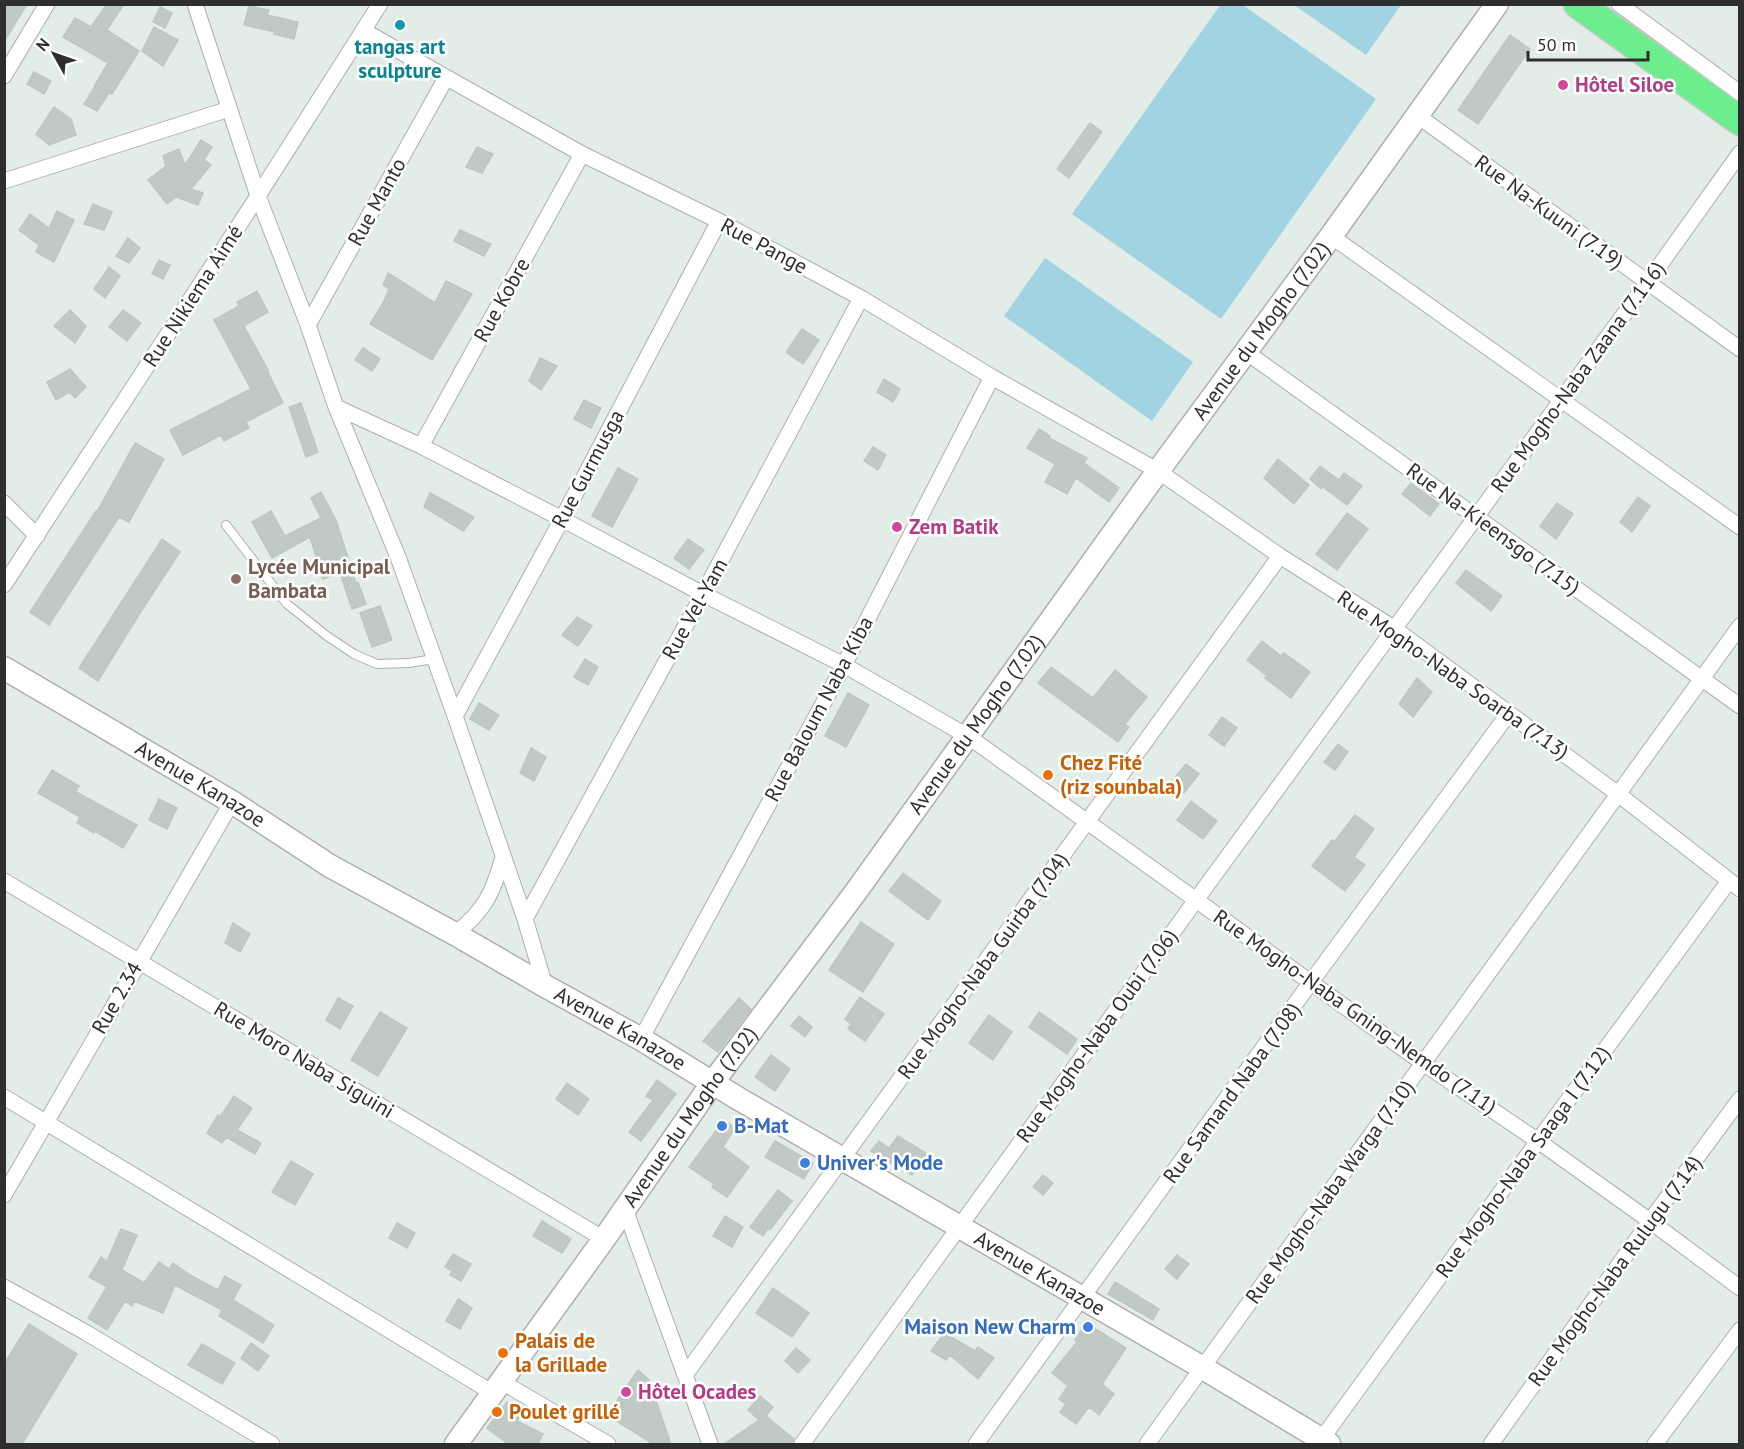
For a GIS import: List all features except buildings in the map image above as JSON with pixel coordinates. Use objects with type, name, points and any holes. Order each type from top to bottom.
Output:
[{"type":"highway","points":[[1578,4],[1740,121]]},
{"type":"main road","name":"Avenue du Mogho (7.02)","points":[[456,1444],[604,1239],[713,1082],[969,737],[1158,471],[1331,236],[1497,4]]},
{"type":"main road","name":"Avenue Kanazoe","points":[[4,668],[232,802],[330,866],[641,1039],[739,1099],[1203,1368],[1323,1443]]},
{"type":"street","points":[[4,76],[47,4]]},
{"type":"street","points":[[195,4],[258,196],[308,325],[336,407],[398,557],[455,716],[525,919],[545,986]]},
{"type":"street","name":"Rue Nikiema Aimé","points":[[4,585],[258,196],[380,4]]},
{"type":"street","points":[[1619,4],[1740,93]]},
{"type":"street","name":"Rue Pange","points":[[364,31],[582,154],[719,221],[861,298],[992,377],[1158,471]]},
{"type":"street","name":"Rue Manto","points":[[308,325],[446,78]]},
{"type":"street","points":[[4,181],[229,109]]},
{"type":"street","name":"Rue Na-Kuuni (7.19)","points":[[1418,116],[1740,350]]},
{"type":"street","name":"Rue Mogho-Naba Zaana (7.116)","points":[[1395,629],[1740,153]]},
{"type":"street","name":"Rue Kobre","points":[[421,446],[582,154]]},
{"type":"street","name":"Rue Gurmusga","points":[[455,716],[719,221]]},
{"type":"street","points":[[1331,236],[1740,527]]},
{"type":"street","name":"Rue Vel-Yam","points":[[525,919],[703,594],[861,298]]},
{"type":"street","name":"Rue Na-Kieensgo (7.15)","points":[[1246,352],[1740,706]]},
{"type":"street","name":"Rue Baloum Naba Kiba","points":[[641,1039],[844,665],[992,377]]},
{"type":"street","name":"Rue Mogho-Naba Gning-Nemdo (7.11)","points":[[336,407],[421,446],[844,665],[969,737],[1424,1063],[1650,1221],[1740,1288]]},
{"type":"street","name":"Rue Mogho-Naba Soarba (7.13)","points":[[1158,471],[1280,556],[1395,629],[1618,794],[1734,885]]},
{"type":"street","points":[[4,503],[37,536]]},
{"type":"street","name":"Rue Mogho-Naba Guirba (7.04)","points":[[685,1375],[1280,556]]},
{"type":"street","name":"Rue Mogho-Naba Warga (7.10)","points":[[1147,1444],[1740,626]]},
{"type":"street","name":"Rue Mogho-Naba Oubi (7.06)","points":[[802,1444],[1395,629]]},
{"type":"street","name":"Rue Samand Naba (7.08)","points":[[976,1444],[1509,713]]},
{"type":"street","name":"Rue 2.34","points":[[4,1195],[232,802]]},
{"type":"street","points":[[455,934],[473,920],[482,907],[496,884],[503,856]]},
{"type":"street","name":"Rue Moro Naba Siguini","points":[[4,881],[604,1239]]},
{"type":"street","name":"Rue Mogho-Naba Saaga I (7.12)","points":[[1323,1443],[1538,1141],[1734,885]]},
{"type":"street","points":[[4,1097],[497,1387],[609,1444]]},
{"type":"street","name":"Rue Mogho-Naba Rulugu (7.14)","points":[[1491,1444],[1740,1099]]},
{"type":"street","points":[[625,1209],[710,1444]]},
{"type":"street","points":[[4,1287],[85,1332],[272,1444]]},
{"type":"street","points":[[1655,1444],[1740,1330]]},
{"type":"lane","points":[[226,525],[287,604],[354,654],[377,664],[410,663],[434,659]]},
{"type":"shaded area","points":[[1221,4],[1243,5],[1376,99],[1221,319],[1072,214]]},
{"type":"shaded area","points":[[1294,5],[1401,5],[1366,55]]},
{"type":"shaded area","points":[[1045,258],[1193,362],[1152,421],[1004,316]]},
{"type":"place","name":"tangas art sculpture","points":[[400,25]]},
{"type":"place","name":"Hôtel Siloe","points":[[1563,85]]},
{"type":"place","name":"Zem Batik","points":[[897,527]]},
{"type":"place","name":"Lycée Municipal Bambata","points":[[236,579]]},
{"type":"place","name":"Chez Fité (riz sounbala)","points":[[1048,775]]},
{"type":"place","name":"B-Mat","points":[[722,1126]]},
{"type":"place","name":"Univer's Mode","points":[[805,1163]]},
{"type":"place","name":"Maison New Charm","points":[[1088,1327]]},
{"type":"place","name":"Palais de la Grillade","points":[[503,1353]]},
{"type":"place","name":"Hôtel Ocades","points":[[626,1392]]},
{"type":"place","name":"Poulet grillé","points":[[497,1412]]}]
